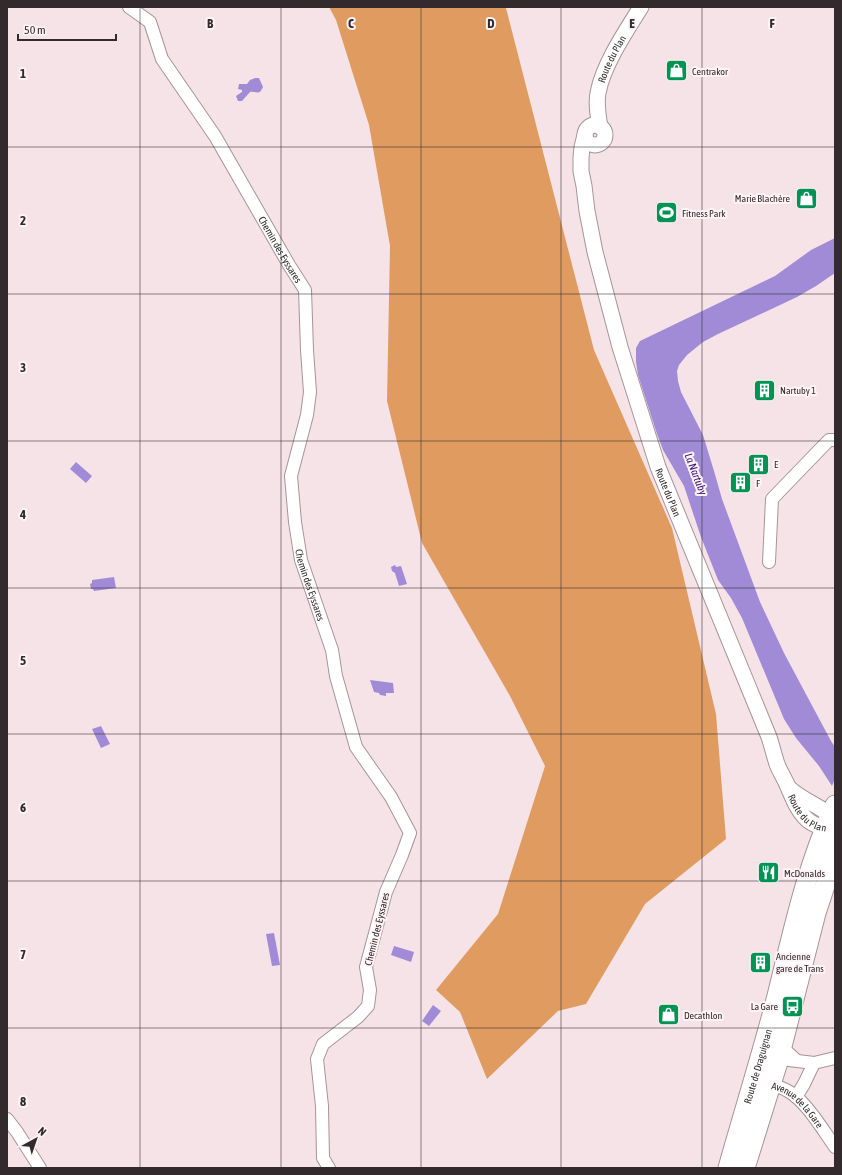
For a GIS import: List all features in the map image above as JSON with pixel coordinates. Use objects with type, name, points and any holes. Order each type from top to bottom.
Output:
[{"type":"main road","name":"Route de Draguignan","points":[[728,1168],[762,1051],[812,863],[833,820]]},
{"type":"main road","name":"Route de Draguignan","points":[[745,1168],[770,1085],[786,1057],[816,913],[835,855]]},
{"type":"street","name":"Chemin des Eyssares","points":[[129,7],[150,22],[162,59],[215,136],[305,290],[306,350],[310,392],[307,415],[291,476],[294,522],[301,560],[332,650],[336,676],[356,748],[391,797],[410,833],[386,892],[366,967],[370,990],[368,1006],[358,1017],[323,1044],[317,1059],[322,1106],[323,1158],[329,1168]]},
{"type":"street","name":"Route du Plan","points":[[600,127],[597,106],[598,93],[604,72],[641,7]]},
{"type":"street","name":"Route du Plan","points":[[598,93],[590,104],[586,115],[581,171],[595,252],[612,318],[658,467],[769,737],[788,787],[833,820],[832,842],[813,896],[816,913]]},
{"type":"street","points":[[596,125],[600,127],[604,130],[605,137],[602,142],[598,145],[588,143],[585,138],[585,134],[590,126],[596,125]]},
{"type":"street","name":"Route du Plan","points":[[584,186],[591,160],[598,145]]},
{"type":"street","points":[[769,562],[772,499],[829,440],[835,440]]},
{"type":"street","points":[[785,962],[784,999],[776,1041],[786,1057],[814,1063],[835,1058]]},
{"type":"street","points":[[796,1097],[814,1063]]},
{"type":"street","name":"Avenue de la Gare","points":[[750,1092],[763,1084],[786,1090],[796,1097],[808,1109],[835,1147]]},
{"type":"street","points":[[7,1119],[40,1168]]},
{"type":"shaded area","points":[[329,7],[506,7],[594,350],[672,528],[716,714],[726,839],[645,904],[586,1004],[558,1011],[487,1079],[460,1012],[436,990],[498,914],[545,766],[510,696],[422,543],[387,401],[390,246],[369,125],[336,20]]},
{"type":"water","points":[[259,78],[263,87],[262,90],[259,92],[250,92],[242,101],[238,101],[236,96],[242,92],[242,90],[238,89],[239,84],[247,84],[250,80]]},
{"type":"water","name":"La Nartuby","points":[[835,238],[835,273],[797,297],[703,342],[687,355],[679,365],[677,371],[681,392],[703,435],[722,499],[760,602],[784,653],[835,747],[835,779],[832,786],[819,766],[796,738],[784,719],[742,618],[731,598],[718,580],[701,537],[684,486],[663,450],[657,434],[638,375],[636,348],[640,341],[775,276],[811,250]]},
{"type":"water","points":[[76,462],[92,476],[86,483],[70,469]]},
{"type":"water","points":[[395,565],[396,567],[401,566],[407,584],[399,586],[395,573],[392,571],[391,567]]},
{"type":"water","points":[[114,577],[116,588],[94,591],[91,589],[90,584],[92,583],[92,580]]},
{"type":"water","points":[[370,680],[393,683],[394,693],[386,693],[386,696],[374,692]]},
{"type":"water","points":[[101,726],[110,744],[101,748],[92,729]]},
{"type":"water","points":[[274,933],[280,965],[272,966],[266,934]]},
{"type":"water","points":[[394,946],[414,952],[411,962],[391,955]]},
{"type":"water","points":[[433,1005],[441,1011],[429,1026],[422,1021]]},
{"type":"place","name":"Centrakor","points":[[677,71]]},
{"type":"place","name":"Marie Blachère","points":[[806,198]]},
{"type":"place","name":"Fitness Park","points":[[666,213]]},
{"type":"place","name":"Nartuby 1","points":[[765,390]]},
{"type":"place","name":"E","points":[[759,464]]},
{"type":"place","name":"F","points":[[741,483]]},
{"type":"place","name":"McDonalds","points":[[769,873]]},
{"type":"place","name":"Ancienne gare de Trans","points":[[761,962]]},
{"type":"place","name":"La Gare","points":[[793,1006]]},
{"type":"place","name":"Decathlon","points":[[668,1015]]}]
